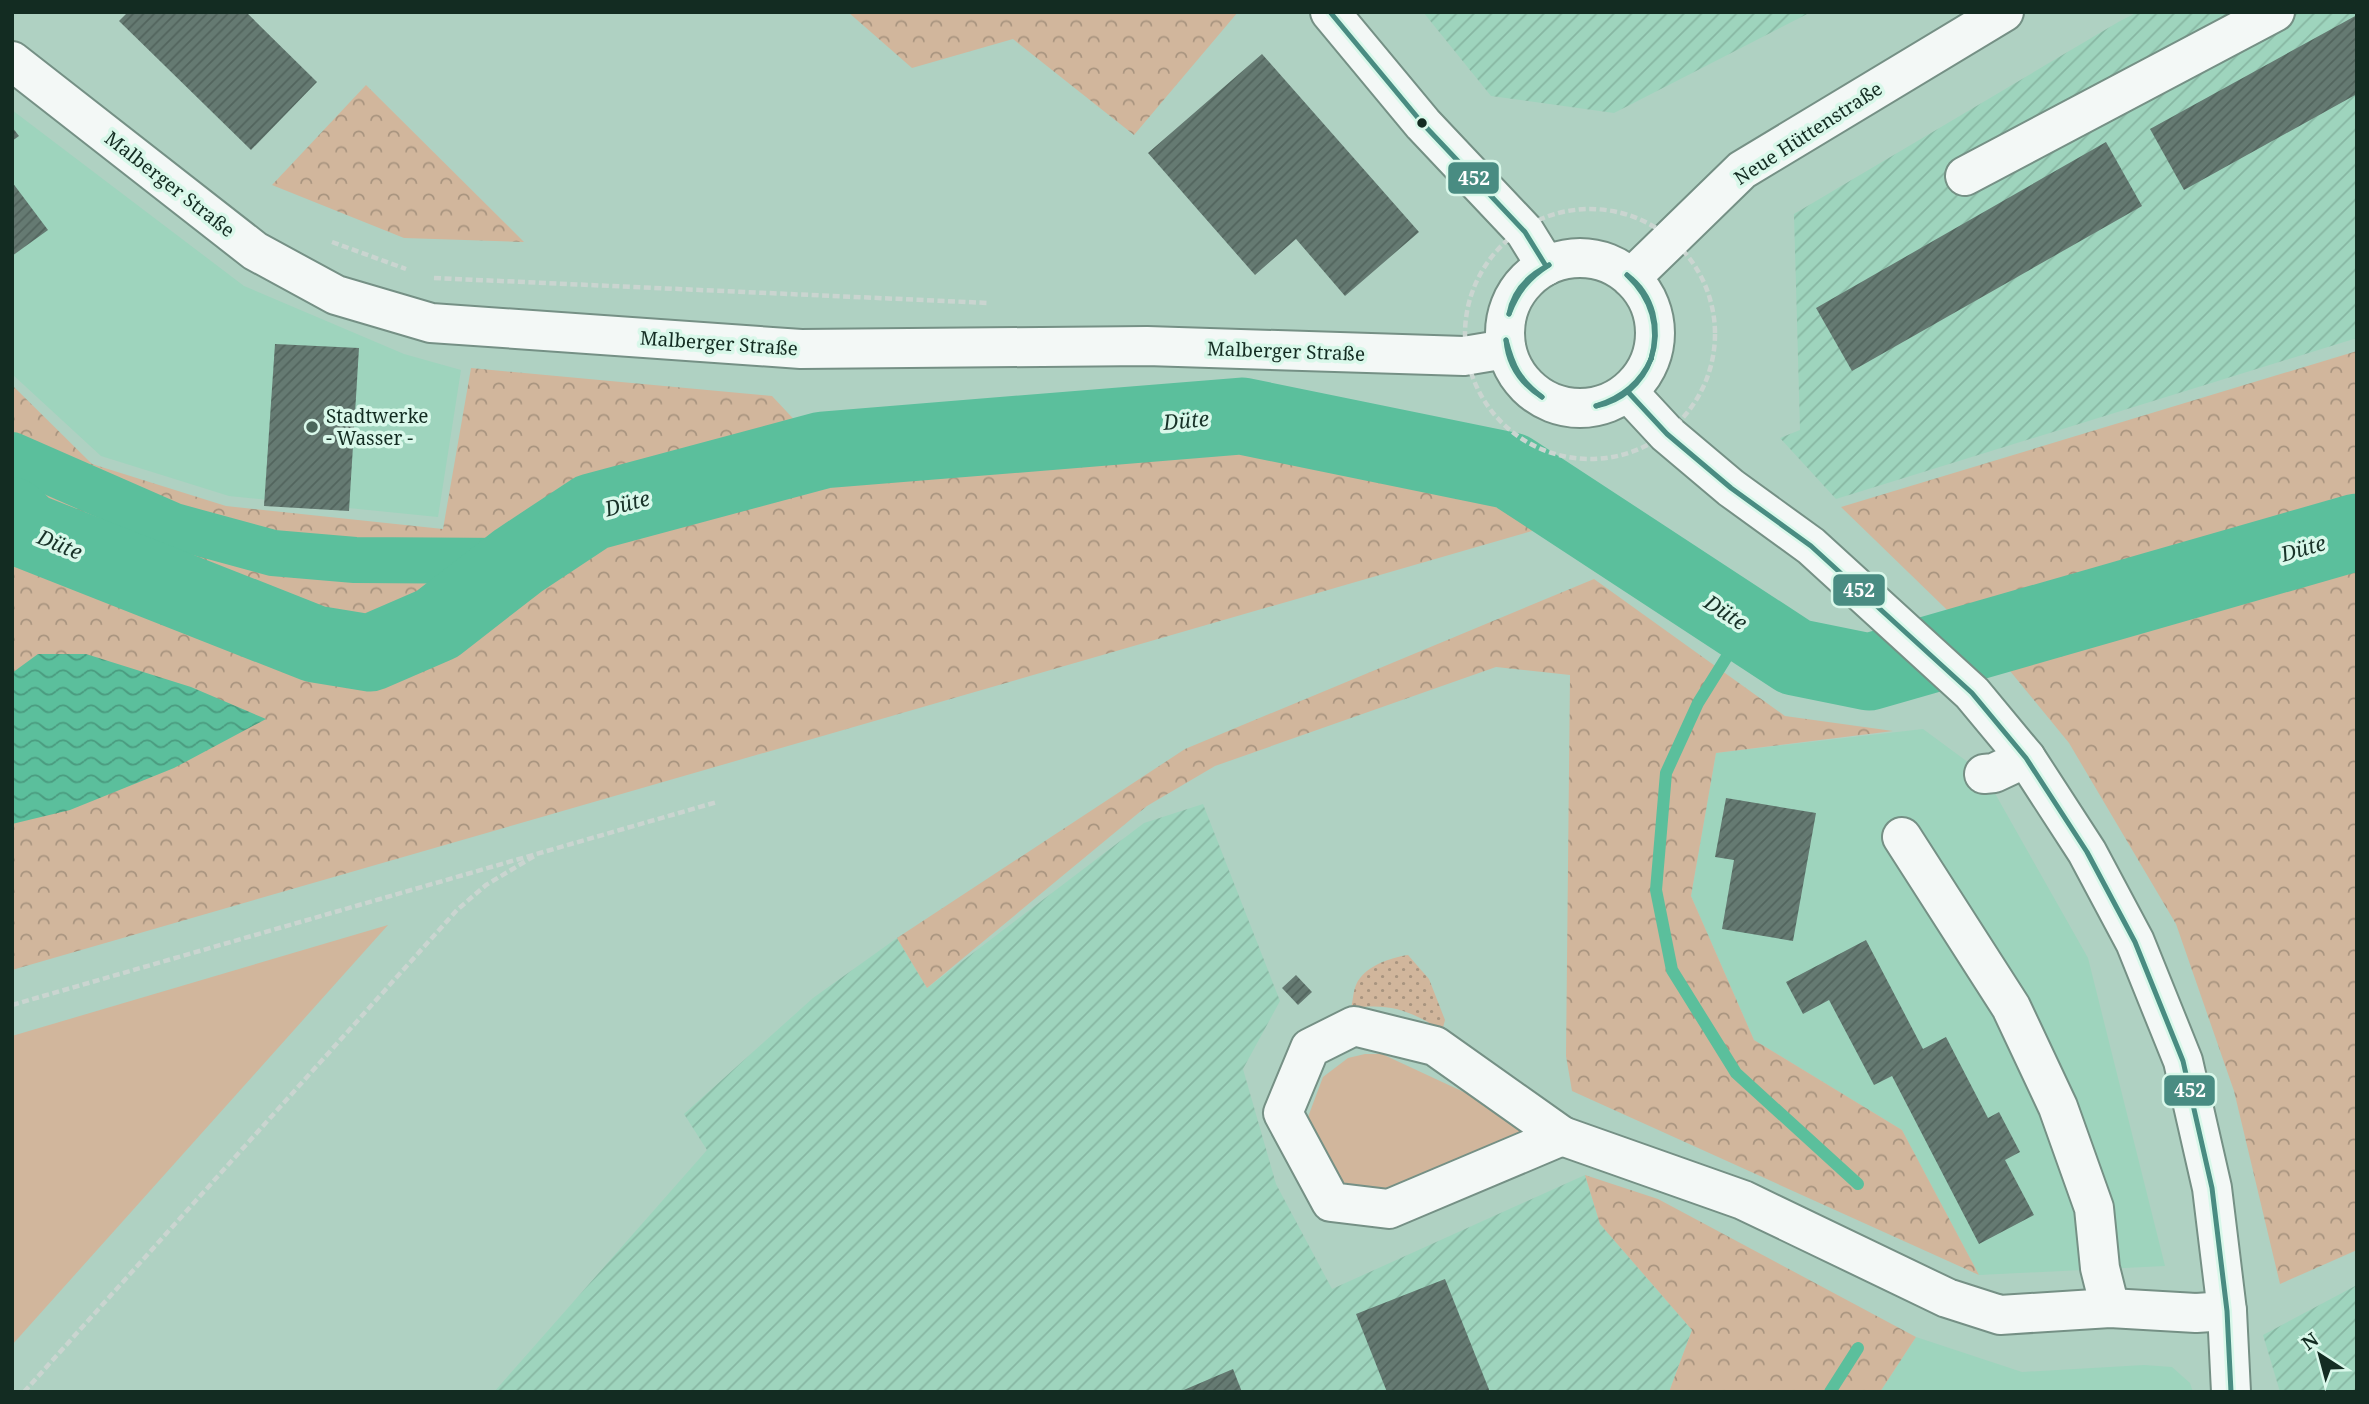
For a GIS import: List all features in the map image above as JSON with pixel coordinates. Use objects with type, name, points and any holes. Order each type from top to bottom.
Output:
[{"type":"street","points":[[1331,12],[1423,124],[1525,232],[1546,266]]},
{"type":"street","name":"Neue Hüttenstraße","points":[[1631,278],[1742,170],[2004,12]]},
{"type":"street","points":[[1965,176],[2274,12]]},
{"type":"street","name":"Malberger Straße","points":[[12,61],[255,251],[335,295],[431,323],[801,349],[1147,346],[1464,356],[1506,349]]},
{"type":"street","points":[[1569,258],[1594,259],[1617,267],[1631,278],[1650,303],[1656,327],[1654,351],[1644,373],[1628,392],[1605,404],[1580,409],[1555,405],[1532,392],[1515,373],[1506,349],[1505,324],[1512,300],[1526,281],[1546,266],[1569,258]]},
{"type":"street","points":[[1628,392],[1667,434],[1731,488],[1811,546],[1972,693],[2025,758],[2087,852],[2135,942],[2183,1061],[2212,1188],[2227,1311],[2231,1392]]},
{"type":"street","points":[[1984,775],[2025,758]]},
{"type":"street","points":[[1902,837],[2011,1007],[2057,1107],[2094,1208],[2101,1268],[2110,1308]]},
{"type":"street","points":[[1562,1136],[1389,1209],[1331,1202],[1283,1113],[1310,1048],[1354,1026],[1435,1046],[1562,1136],[1743,1200],[1935,1292],[2000,1315],[2110,1308],[2196,1313],[2227,1311]]},
{"type":"path","points":[[1561,209],[1620,209],[1674,237],[1709,289],[1716,352],[1692,410],[1667,434],[1638,451],[1596,461],[1552,456],[1513,436],[1483,405],[1464,356],[1462,324],[1487,257],[1561,209]]},
{"type":"path","points":[[320,238],[419,274]]},
{"type":"path","points":[[431,278],[1002,303]]},
{"type":"path","points":[[12,1005],[717,802]]},
{"type":"path","points":[[24,1392],[457,910],[486,885],[536,855]]},
{"type":"shaded area","points":[[1423,12],[1811,12],[1614,113],[1491,96]]},
{"type":"shaded area","points":[[2138,12],[2357,12],[2357,338],[1836,499],[1780,438],[1800,430],[1794,214]]},
{"type":"shaded area","points":[[12,110],[244,286],[404,354],[461,370],[438,517],[229,496],[101,456],[12,374]]},
{"type":"shaded area","points":[[1923,729],[1984,774],[2088,958],[2165,1266],[1979,1275],[1902,1130],[1754,1040],[1691,896],[1716,753]]},
{"type":"shaded area","points":[[1203,804],[1280,1001],[1243,1069],[1276,1184],[1332,1289],[1585,1175],[1600,1224],[1692,1330],[1669,1392],[494,1392],[707,1150],[684,1114],[813,998],[897,938],[927,988],[1144,823]]},
{"type":"shaded area","points":[[2357,1285],[2357,1392],[2280,1392],[2263,1335]]},
{"type":"shaded area","points":[[1916,1337],[2022,1372],[2144,1365],[2172,1367],[2190,1383],[2193,1392],[1880,1392]]},
{"type":"green space","points":[[848,12],[1238,12],[1134,135],[1013,39],[912,68]]},
{"type":"green space","points":[[366,85],[524,242],[404,238],[272,185]]},
{"type":"green space","points":[[2357,351],[2357,1250],[2280,1284],[2234,1091],[2176,924],[2069,743],[2010,671],[1841,507]]},
{"type":"green space","points":[[471,368],[772,396],[848,477],[1242,441],[1462,483],[1539,529],[12,970],[12,385],[92,464],[226,506],[443,529]]},
{"type":"green space","points":[[1594,579],[1785,716],[1893,731],[1716,753],[1691,896],[1754,1040],[1902,1130],[1979,1275],[1572,1091],[1566,1056],[1570,675],[1496,667],[1215,766],[1147,806],[927,988],[897,938],[1185,749]]},
{"type":"green space","points":[[388,925],[12,1345],[12,1036]]},
{"type":"green space","points":[[1408,955],[1429,979],[1445,1020],[1442,1031],[1399,1010],[1351,1008],[1356,985],[1365,973],[1386,961]]},
{"type":"green space","points":[[1382,1054],[1526,1121],[1530,1134],[1397,1196],[1342,1188],[1309,1131],[1308,1117],[1323,1077],[1348,1058]]},
{"type":"green space","points":[[1585,1175],[1658,1199],[1916,1337],[1880,1392],[1669,1392],[1692,1330],[1600,1224]]},
{"type":"water","points":[[38,654],[86,654],[191,687],[266,719],[174,768],[70,810],[12,824],[12,673]]},
{"type":"building","points":[[128,12],[246,12],[317,82],[251,150],[119,21]]},
{"type":"building","points":[[2357,15],[2357,94],[2184,190],[2150,129]]},
{"type":"building","points":[[1262,54],[1419,232],[1345,296],[1296,239],[1255,275],[1148,153]]},
{"type":"building","points":[[12,127],[19,136],[12,141]]},
{"type":"building","points":[[2106,142],[2142,206],[1852,371],[1816,308]]},
{"type":"building","points":[[12,182],[48,230],[12,256]]},
{"type":"building","name":"Stadtwerke - Wasser -","points":[[275,344],[359,348],[349,511],[264,506]]},
{"type":"building","points":[[1726,798],[1816,813],[1793,941],[1722,929],[1734,860],[1715,857]]},
{"type":"building","points":[[1866,940],[1923,1049],[1946,1037],[1988,1118],[1999,1112],[2020,1152],[2005,1160],[2034,1215],[1979,1244],[1892,1076],[1874,1085],[1829,1000],[1803,1014],[1786,982]]},
{"type":"building","points":[[1296,975],[1312,992],[1298,1005],[1282,988]]},
{"type":"building","points":[[1445,1279],[1490,1392],[1387,1392],[1356,1314]]},
{"type":"building","points":[[1233,1369],[1242,1392],[1179,1392]]},
{"type":"waterway","name":"Düte","points":[[12,516],[28,531],[315,644],[370,653],[437,624],[518,561],[592,512],[823,450],[1242,416],[1511,471],[1795,657],[1869,672],[2357,532]]},
{"type":"waterway","points":[[12,455],[174,526],[273,553],[355,560],[518,561]]},
{"type":"waterway","points":[[1746,626],[1698,703],[1666,773],[1656,890],[1672,970],[1736,1073],[1858,1184]]},
{"type":"waterway","points":[[1830,1392],[1858,1348]]},
{"type":"transit line","name":"452","points":[[1330,12],[1423,124],[1525,232],[1546,266]]},
{"type":"transit line","name":"452","points":[[1509,314],[1514,298],[1523,285],[1549,265]]},
{"type":"transit line","name":"452","points":[[1509,314],[1525,286],[1549,265]]},
{"type":"transit line","name":"452","points":[[1627,275],[1644,292],[1653,313],[1655,336],[1651,359]]},
{"type":"transit line","name":"452","points":[[1627,275],[1648,303],[1654,324],[1651,359]]},
{"type":"transit line","name":"452","points":[[1506,340],[1518,372],[1542,397]]},
{"type":"transit line","name":"452","points":[[1506,340],[1516,373],[1542,397]]},
{"type":"transit line","name":"452","points":[[1596,406],[1629,389],[1651,359]]},
{"type":"transit line","name":"452","points":[[1596,406],[1614,400],[1630,390],[1651,359]]},
{"type":"transit line","name":"452","points":[[1628,392],[1667,434],[1731,488],[1811,546],[1972,693],[2026,758],[2087,852],[2135,942],[2183,1061],[2212,1188],[2227,1311],[2231,1392]]},
{"type":"place","name":"Stadtwerke - Wasser -","points":[[312,427]]}]
